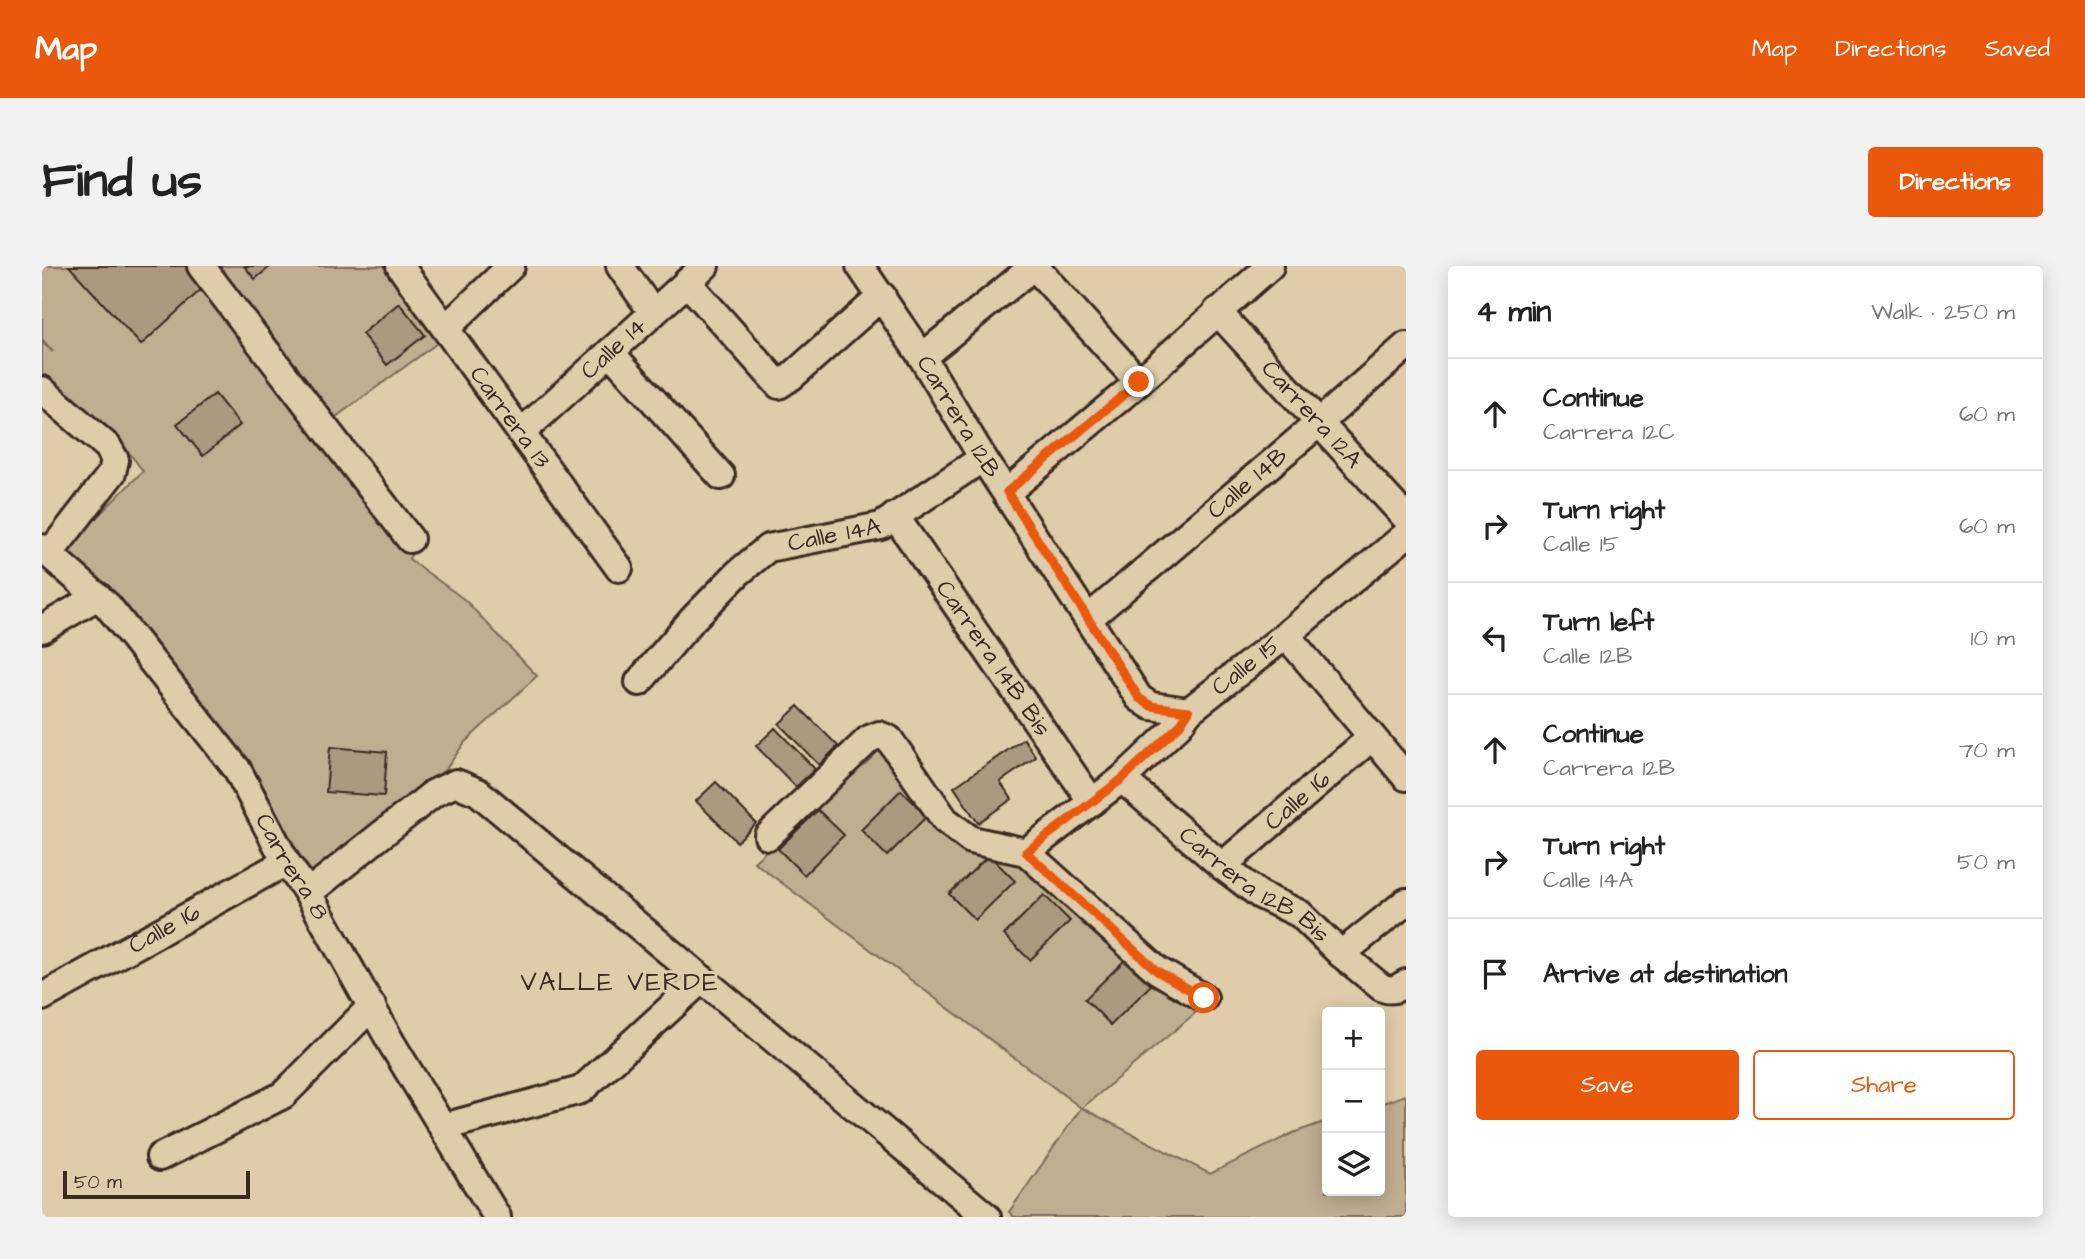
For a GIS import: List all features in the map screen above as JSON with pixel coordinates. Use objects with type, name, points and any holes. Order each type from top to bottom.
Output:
[{"type":"street","points":[[201,266],[410,539]]},
{"type":"street","name":"Carrera 13","points":[[400,266],[619,568]]},
{"type":"street","points":[[446,328],[511,266]]},
{"type":"street","points":[[620,266],[653,313]]},
{"type":"street","name":"Carrera 12B","points":[[860,266],[922,357],[983,458],[1139,698],[1151,706],[1189,711]]},
{"type":"street","points":[[922,357],[1034,266],[1139,382]]},
{"type":"street","points":[[1007,492],[1139,382],[1217,311],[1252,271]]},
{"type":"street","points":[[696,274],[779,385],[882,296]]},
{"type":"street","name":"Calle 14","points":[[522,432],[696,274]]},
{"type":"street","name":"Carrera 12A","points":[[1217,311],[1406,518]]},
{"type":"street","name":"Calle 14B","points":[[1089,618],[1320,422],[1406,345]]},
{"type":"street","points":[[610,352],[721,476]]},
{"type":"street","points":[[42,390],[108,447],[115,460],[112,473],[46,551]]},
{"type":"street","name":"Calle 14A","points":[[639,682],[693,619],[738,573],[768,548],[881,526],[983,458]]},
{"type":"street","name":"Carrera 14B Bis","points":[[895,516],[1091,802]]},
{"type":"street","name":"Calle 15","points":[[1026,852],[1122,779],[1180,725],[1189,711],[1406,536]]},
{"type":"street","name":"Carrera 8","points":[[46,551],[98,596],[184,699],[237,769],[286,862],[309,893],[372,1006],[497,1217]]},
{"type":"street","points":[[42,629],[98,596]]},
{"type":"street","points":[[1286,635],[1406,777]]},
{"type":"street","points":[[768,836],[869,739],[879,735],[889,739],[945,820],[971,840],[1026,852],[1157,971],[1204,998]]},
{"type":"street","name":"Calle 16","points":[[1222,866],[1373,737]]},
{"type":"street","name":"Carrera 12B Bis","points":[[1122,779],[1222,866],[1260,895],[1300,914],[1381,988],[1397,987]]},
{"type":"street","points":[[309,893],[434,793],[456,783],[478,792],[987,1217]]},
{"type":"street","name":"Calle 16","points":[[42,997],[286,862]]},
{"type":"street","points":[[1341,954],[1406,902]]},
{"type":"street","points":[[443,1127],[581,1090],[702,979]]},
{"type":"street","points":[[160,1157],[283,1095],[372,1006]]},
{"type":"shaded area","points":[[42,266],[192,266],[413,551],[409,559],[465,600],[537,676],[465,742],[446,769],[308,877],[60,554],[143,471],[117,437],[42,390],[42,342],[53,352],[42,339]]},
{"type":"shaded area","points":[[218,266],[386,266],[440,341],[333,419]]},
{"type":"shaded area","points":[[878,747],[914,785],[1015,857],[1151,985],[1200,1009],[1082,1108],[1210,1174],[1293,1133],[1322,1123],[1322,1196],[1385,1196],[1385,1102],[1406,1095],[1406,1217],[1014,1217],[1009,1212],[1081,1108],[754,862]]},
{"type":"building","points":[[69,266],[189,266],[206,285],[141,345]]},
{"type":"building","points":[[244,266],[271,266],[255,279]]},
{"type":"building","points":[[399,303],[425,335],[387,365],[362,334]]},
{"type":"building","points":[[215,394],[240,425],[203,456],[177,424]]},
{"type":"building","points":[[798,706],[838,746],[819,765],[779,724]]},
{"type":"building","points":[[775,728],[815,769],[796,787],[756,746]]},
{"type":"building","points":[[1024,739],[1036,757],[1000,782],[1012,799],[978,823],[954,787]]},
{"type":"building","points":[[330,747],[387,752],[384,796],[326,792]]},
{"type":"building","points":[[716,782],[756,823],[737,842],[696,801]]},
{"type":"building","points":[[901,790],[927,816],[887,856],[861,830]]},
{"type":"building","points":[[818,810],[844,835],[804,875],[778,849]]},
{"type":"building","points":[[989,855],[1015,881],[975,920],[949,894]]},
{"type":"building","points":[[1044,895],[1070,921],[1030,960],[1004,935]]},
{"type":"building","points":[[1125,960],[1151,985],[1111,1025],[1085,999]]},
{"type":"district","name":"VALLE VERDE","points":[[620,982]]},
{"type":"route","points":[[1139,382],[1007,492],[1139,698],[1151,706],[1189,711],[1180,725],[1122,779],[1026,852],[1157,971],[1204,998]]}]
